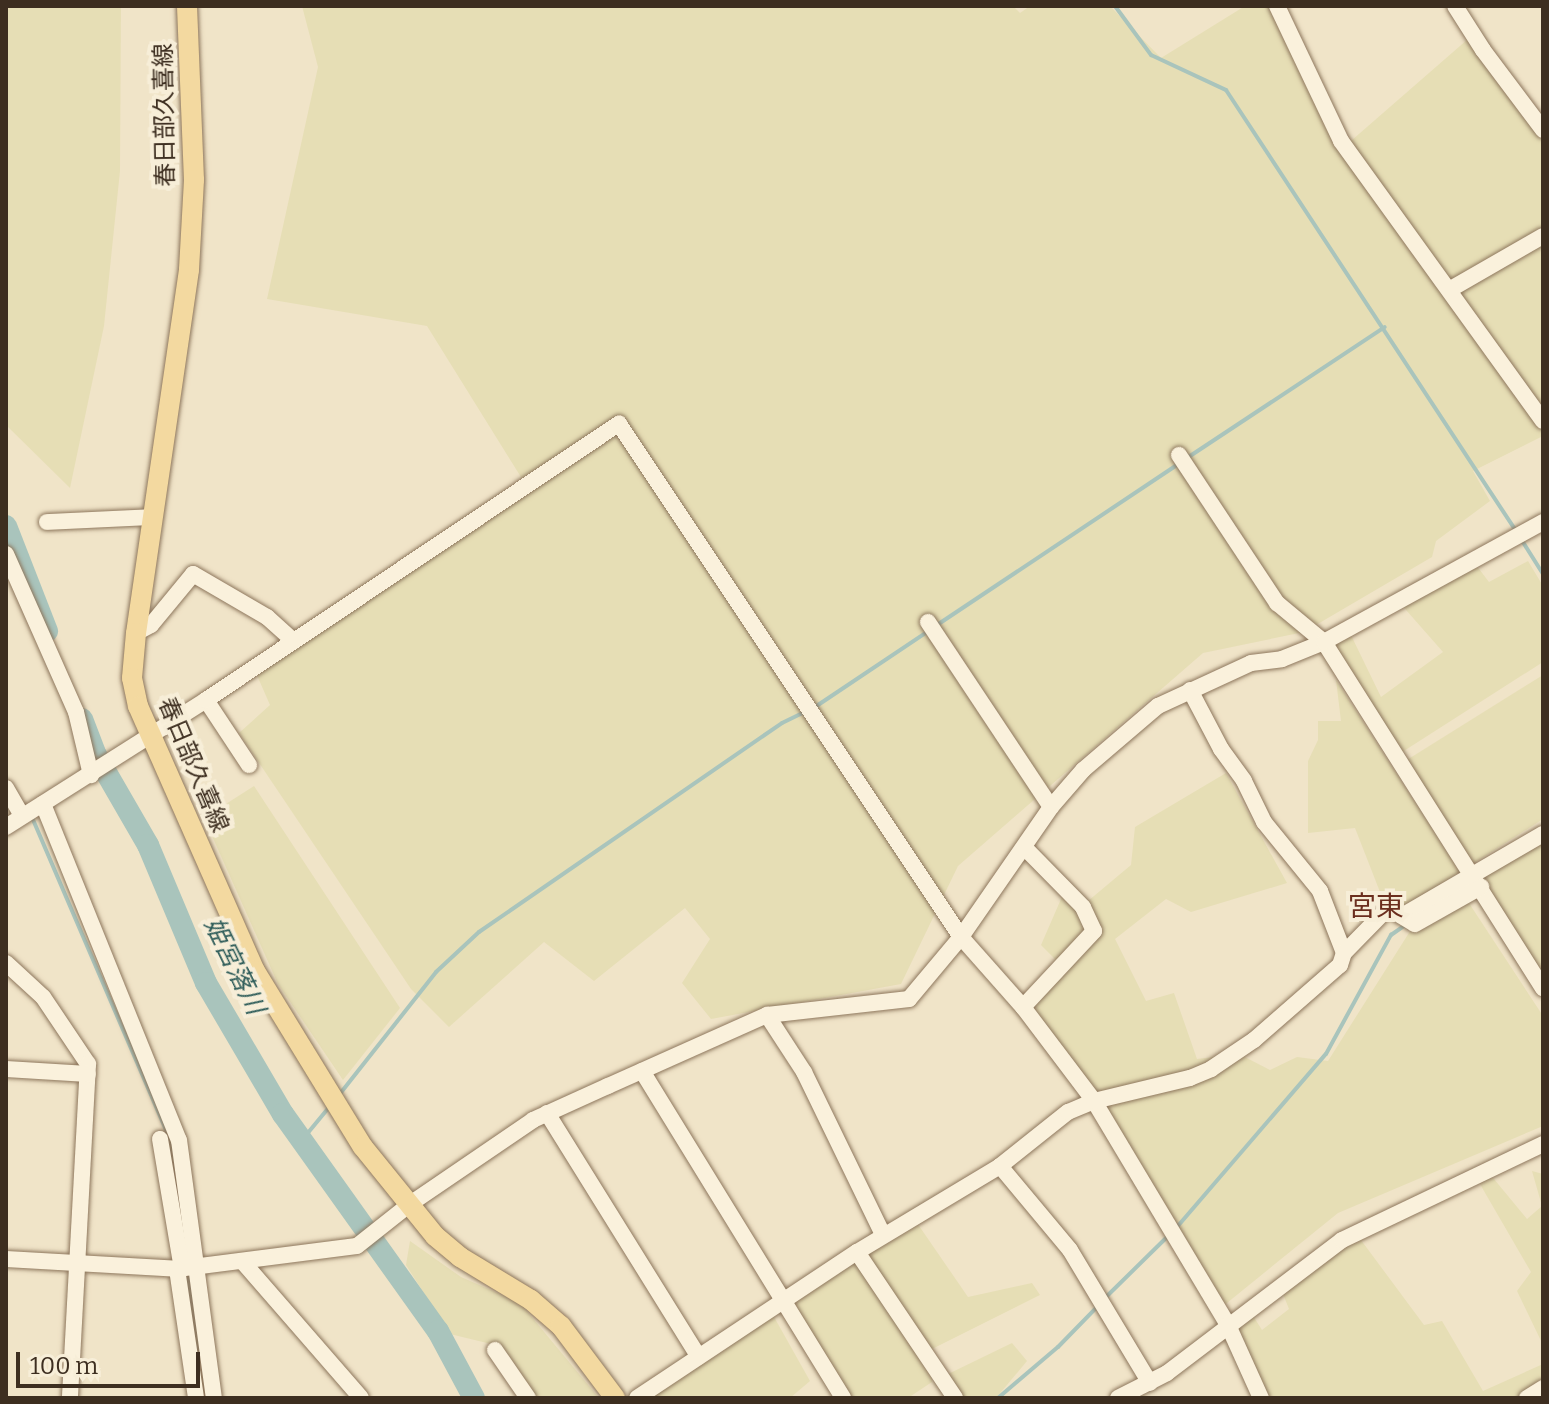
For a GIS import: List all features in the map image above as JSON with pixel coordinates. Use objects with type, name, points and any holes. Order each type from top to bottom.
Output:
[{"type":"main road","name":"春日部久喜線","points":[[187,6],[194,180],[189,270],[136,633],[132,678],[138,706],[148,738],[255,971],[404,1210],[460,1257],[511,1286],[561,1326],[615,1398]]},
{"type":"street","points":[[1277,6],[1341,141],[1543,421]]},
{"type":"street","points":[[1455,6],[1483,50],[1543,130]]},
{"type":"street","points":[[1449,290],[1543,236]]},
{"type":"street","points":[[6,827],[206,700],[619,424],[961,937],[1023,1007],[1094,1101],[1228,1325],[1261,1398]]},
{"type":"street","points":[[1179,455],[1277,603],[1324,642],[1478,881],[1543,989]]},
{"type":"street","points":[[47,522],[153,517]]},
{"type":"street","points":[[6,1259],[188,1268],[357,1246],[404,1210],[547,1113],[767,1015],[909,999],[961,937],[1051,807],[1083,770],[1158,706],[1251,663],[1282,659],[1324,642],[1543,522]]},
{"type":"street","points":[[6,554],[76,712],[93,774]]},
{"type":"street","points":[[136,633],[151,625],[193,574],[267,617],[294,641]]},
{"type":"street","points":[[928,622],[1051,807]]},
{"type":"street","points":[[1190,690],[1264,822],[1320,891],[1344,953]]},
{"type":"street","points":[[206,700],[249,765]]},
{"type":"street","points":[[6,788],[32,810],[179,1140],[196,1398]]},
{"type":"street","points":[[637,1398],[883,1235],[1000,1166],[1068,1112],[1094,1101],[1190,1078],[1211,1069],[1254,1040],[1340,965],[1344,953],[1388,908],[1415,924],[1543,834]]},
{"type":"street","points":[[1023,1007],[1094,931],[1083,907],[1024,847]]},
{"type":"street","points":[[6,963],[43,997],[88,1064],[70,1398]]},
{"type":"street","points":[[767,1015],[804,1072],[883,1235]]},
{"type":"street","points":[[6,1069],[88,1074]]},
{"type":"street","points":[[642,1071],[843,1398]]},
{"type":"street","points":[[547,1113],[699,1357]]},
{"type":"street","points":[[160,1139],[214,1398]]},
{"type":"street","points":[[1118,1398],[1150,1383],[1342,1240],[1543,1144]]},
{"type":"street","points":[[1000,1166],[1070,1250],[1150,1383]]},
{"type":"street","points":[[857,1252],[955,1398]]},
{"type":"street","points":[[242,1261],[361,1398]]},
{"type":"street","points":[[495,1350],[528,1398]]},
{"type":"street","points":[[1527,1398],[1543,1388]]},
{"type":"shaded area","points":[[6,6],[121,6],[120,171],[104,326],[70,488],[6,425]]},
{"type":"shaded area","points":[[302,6],[1013,6],[1020,13],[1030,6],[1110,6],[1161,58],[1245,6],[1268,6],[1344,147],[1468,39],[1543,142],[1543,436],[1473,471],[1490,501],[1436,541],[1432,557],[1304,632],[1203,653],[958,866],[901,984],[711,1019],[682,983],[710,939],[685,908],[594,981],[544,942],[449,1027],[411,989],[239,733],[270,705],[256,673],[524,482],[427,326],[267,299],[318,67]]},
{"type":"shaded area","points":[[1528,561],[1543,586],[1543,662],[1396,756],[1326,643],[1349,631],[1381,697],[1443,652],[1399,602],[1476,565],[1489,582]]},
{"type":"shaded area","points":[[1543,675],[1543,819],[1471,865],[1402,763]]},
{"type":"shaded area","points":[[1336,680],[1460,872],[1412,902],[1393,907],[1380,892],[1355,828],[1308,833],[1308,761],[1318,740],[1318,721],[1341,721]]},
{"type":"shaded area","points":[[1226,773],[1287,883],[1191,912],[1166,899],[1115,939],[1146,1001],[1174,993],[1197,1059],[1239,1054],[1270,1070],[1297,1057],[1328,1061],[1419,917],[1463,894],[1543,1016],[1543,1126],[1338,1213],[1222,1307],[1083,1084],[1022,1010],[1056,960],[1041,945],[1068,883],[1088,901],[1131,865],[1135,827]]},
{"type":"shaded area","points":[[254,786],[400,1008],[343,1080],[278,984],[204,818]]},
{"type":"shaded area","points":[[1543,836],[1543,987],[1475,880]]},
{"type":"shaded area","points":[[1532,1171],[1543,1174],[1543,1345],[1517,1291],[1531,1272],[1477,1179],[1489,1173],[1527,1219],[1542,1206]]},
{"type":"shaded area","points":[[915,1220],[968,1297],[1032,1283],[1040,1295],[932,1349],[932,1382],[908,1398],[848,1398],[789,1302]]},
{"type":"shaded area","points":[[1358,1236],[1424,1325],[1442,1321],[1483,1391],[1543,1364],[1543,1398],[1265,1398],[1233,1331],[1250,1311],[1262,1330],[1289,1309],[1281,1289]]},
{"type":"shaded area","points":[[410,1241],[461,1277],[520,1303],[599,1398],[523,1398],[491,1344],[450,1334],[406,1265]]},
{"type":"shaded area","points":[[769,1308],[810,1381],[790,1398],[644,1398]]},
{"type":"shaded area","points":[[1012,1343],[1027,1361],[996,1398],[958,1398],[944,1376]]},
{"type":"waterway","points":[[1115,6],[1151,55],[1226,90],[1516,531]]},
{"type":"waterway","points":[[1187,458],[1385,327]]},
{"type":"waterway","points":[[934,627],[1180,463]]},
{"type":"waterway","name":"姫宮落川","points":[[6,526],[47,631]]},
{"type":"waterway","points":[[1521,539],[1543,574]]},
{"type":"waterway","points":[[815,707],[927,632]]},
{"type":"waterway","points":[[339,1095],[436,972],[479,932],[782,723],[807,711]]},
{"type":"waterway","name":"姫宮落川","points":[[82,719],[96,755],[148,845],[206,983],[283,1114],[438,1331],[474,1398]]},
{"type":"waterway","points":[[31,815],[171,1141],[174,1173]]},
{"type":"waterway","points":[[1177,1227],[1326,1054],[1391,935],[1407,924]]},
{"type":"waterway","points":[[302,1140],[331,1105]]},
{"type":"waterway","points":[[1106,1297],[1168,1236]]},
{"type":"waterway","points":[[187,1273],[200,1355]]},
{"type":"waterway","points":[[998,1398],[1058,1347],[1097,1307]]},
{"type":"district","name":"宮東","points":[[1376,907]]}]
